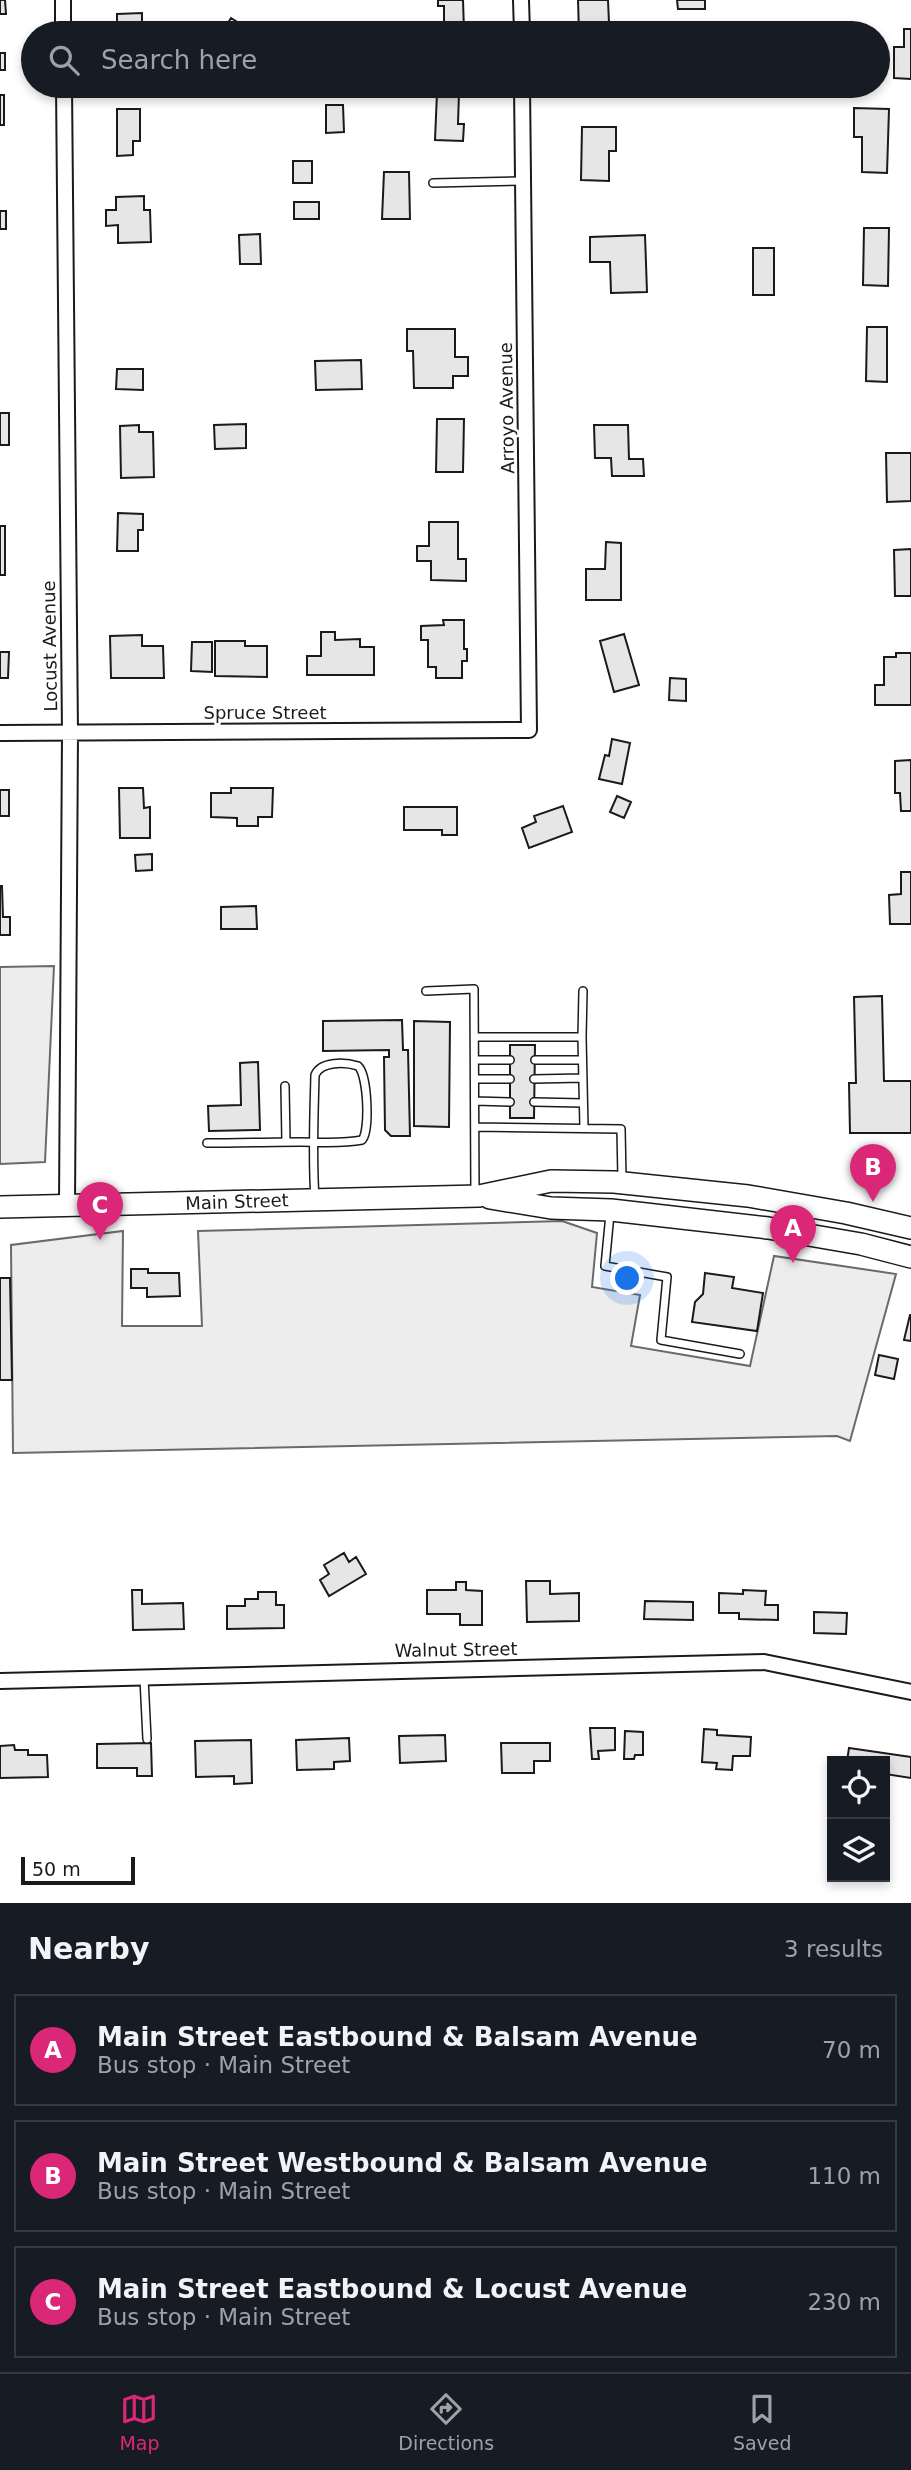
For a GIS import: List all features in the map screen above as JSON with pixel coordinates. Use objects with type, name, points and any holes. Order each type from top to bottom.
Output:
[{"type":"main road","name":"Main Street","points":[[475,1196],[551,1181],[622,1183],[748,1196],[846,1213],[911,1228]]},
{"type":"main road","name":"Main Street","points":[[0,1207],[475,1196],[551,1208],[611,1210],[768,1228],[862,1244],[911,1257]]},
{"type":"main road","points":[[768,1228],[815,1227],[911,1241]]},
{"type":"street","points":[[63,0],[64,21]]},
{"type":"street","points":[[521,0],[522,21]]},
{"type":"street","name":"Locust Avenue","points":[[64,98],[70,733],[67,1205]]},
{"type":"street","name":"Arroyo Avenue","points":[[522,98],[530,730]]},
{"type":"street","name":"Spruce Street","points":[[0,733],[530,730]]},
{"type":"street","name":"Walnut Street","points":[[0,1681],[764,1662],[911,1692]]},
{"type":"lane","points":[[433,183],[523,181]]},
{"type":"lane","points":[[426,992],[474,989],[475,1196]]},
{"type":"lane","points":[[583,992],[584,1128]]},
{"type":"lane","points":[[476,1037],[582,1037]]},
{"type":"lane","points":[[475,1060],[510,1060]]},
{"type":"lane","points":[[534,1060],[582,1060]]},
{"type":"lane","points":[[207,1143],[286,1142],[314,1142],[351,1142],[362,1140],[366,1135],[365,1080],[363,1070],[358,1066],[324,1065],[318,1068],[315,1075],[314,1142],[315,1199]]},
{"type":"lane","points":[[534,1079],[583,1078]]},
{"type":"lane","points":[[475,1079],[510,1079]]},
{"type":"lane","points":[[285,1086],[286,1142]]},
{"type":"lane","points":[[475,1101],[510,1102]]},
{"type":"lane","points":[[534,1102],[583,1103]]},
{"type":"lane","points":[[475,1127],[621,1129],[622,1183]]},
{"type":"lane","points":[[611,1210],[605,1266],[667,1277],[661,1340],[740,1354]]},
{"type":"lane","points":[[144,1678],[146,1739]]},
{"type":"shaded area","points":[[54,966],[45,1162],[0,1164],[0,967]]},
{"type":"shaded area","points":[[562,1221],[597,1233],[592,1287],[640,1295],[631,1346],[750,1366],[774,1256],[896,1274],[850,1441],[837,1436],[13,1453],[11,1245],[123,1231],[122,1326],[202,1326],[198,1231]]},
{"type":"building","points":[[0,0],[5,0],[6,14],[0,14]]},
{"type":"building","points":[[438,0],[463,0],[464,21],[444,21],[444,6],[438,6]]},
{"type":"building","points":[[578,0],[608,0],[609,21],[579,21]]},
{"type":"building","points":[[677,0],[705,0],[705,9],[678,9]]},
{"type":"building","points":[[142,13],[142,21],[117,21],[117,14]]},
{"type":"building","points":[[904,29],[911,29],[911,79],[894,78],[894,47],[904,47]]},
{"type":"building","points":[[0,53],[5,53],[5,70],[0,70]]},
{"type":"building","points":[[0,95],[4,95],[4,125],[0,125]]},
{"type":"building","points":[[437,98],[459,98],[458,124],[464,124],[463,141],[435,140]]},
{"type":"building","points":[[326,105],[343,105],[344,132],[326,133]]},
{"type":"building","points":[[854,108],[889,109],[887,173],[862,172],[862,137],[854,137]]},
{"type":"building","points":[[117,109],[140,109],[140,141],[133,141],[133,155],[117,156]]},
{"type":"building","points":[[582,127],[616,127],[616,151],[609,151],[609,181],[581,180]]},
{"type":"building","points":[[293,161],[312,161],[312,183],[293,183]]},
{"type":"building","points":[[384,172],[409,172],[410,219],[382,219]]},
{"type":"building","points":[[144,196],[144,210],[150,210],[151,242],[118,243],[118,225],[106,226],[106,210],[116,210],[116,197]]},
{"type":"building","points":[[294,202],[319,202],[319,219],[294,219]]},
{"type":"building","points":[[0,211],[6,211],[6,229],[0,229]]},
{"type":"building","points":[[864,228],[889,228],[888,286],[863,285]]},
{"type":"building","points":[[260,234],[261,264],[240,264],[239,235]]},
{"type":"building","points":[[645,235],[647,292],[611,293],[610,262],[590,262],[590,237]]},
{"type":"building","points":[[753,248],[774,248],[774,295],[753,295]]},
{"type":"building","points":[[867,327],[887,327],[887,382],[866,381]]},
{"type":"building","points":[[407,329],[455,329],[455,357],[468,357],[468,376],[453,376],[453,388],[414,388],[413,351],[407,351]]},
{"type":"building","points":[[361,360],[362,389],[316,390],[315,361]]},
{"type":"building","points":[[117,369],[143,369],[143,390],[116,389]]},
{"type":"building","points":[[0,413],[9,413],[9,445],[0,445]]},
{"type":"building","points":[[437,419],[464,419],[463,472],[436,472]]},
{"type":"building","points":[[246,424],[246,448],[215,449],[214,425]]},
{"type":"building","points":[[139,425],[139,432],[153,432],[154,477],[121,478],[120,426]]},
{"type":"building","points":[[594,425],[628,425],[629,459],[643,459],[644,476],[612,476],[611,458],[595,458]]},
{"type":"building","points":[[886,453],[911,453],[911,501],[887,502]]},
{"type":"building","points":[[118,513],[143,514],[143,530],[138,530],[138,551],[117,551]]},
{"type":"building","points":[[429,522],[458,522],[458,559],[466,559],[466,581],[431,580],[431,561],[417,561],[417,546],[429,546]]},
{"type":"building","points":[[0,526],[5,526],[5,575],[0,575]]},
{"type":"building","points":[[606,542],[621,543],[621,600],[586,600],[586,569],[605,569]]},
{"type":"building","points":[[911,549],[911,596],[895,596],[894,550]]},
{"type":"building","points":[[443,620],[464,620],[464,649],[467,649],[467,661],[462,661],[462,678],[436,678],[436,667],[428,667],[428,640],[421,640],[421,626],[444,625]]},
{"type":"building","points":[[321,632],[335,632],[335,640],[360,639],[360,647],[374,647],[374,675],[307,675],[307,656],[321,656]]},
{"type":"building","points":[[624,634],[639,685],[614,692],[600,641]]},
{"type":"building","points":[[142,635],[142,646],[163,646],[164,678],[111,678],[110,636]]},
{"type":"building","points":[[215,641],[245,641],[245,646],[267,646],[267,677],[215,676]]},
{"type":"building","points":[[192,642],[212,642],[212,672],[191,671]]},
{"type":"building","points":[[0,652],[9,652],[8,678],[0,678]]},
{"type":"building","points":[[896,653],[911,653],[911,705],[875,705],[875,685],[884,685],[884,657],[896,657]]},
{"type":"building","points":[[670,678],[686,679],[686,701],[669,700]]},
{"type":"building","points":[[612,739],[630,743],[622,784],[599,779],[605,755],[609,756]]},
{"type":"building","points":[[911,760],[911,811],[901,811],[900,793],[895,793],[895,761]]},
{"type":"building","points":[[119,788],[143,788],[144,808],[150,807],[150,838],[120,838]]},
{"type":"building","points":[[231,788],[273,788],[272,817],[258,817],[258,826],[237,826],[237,818],[211,817],[211,793],[231,793]]},
{"type":"building","points":[[0,790],[9,790],[9,816],[0,816]]},
{"type":"building","points":[[617,796],[631,802],[624,818],[610,812]]},
{"type":"building","points":[[563,806],[572,832],[529,848],[522,828],[536,822],[534,816]]},
{"type":"building","points":[[404,807],[457,807],[457,835],[442,835],[442,830],[404,830]]},
{"type":"building","points":[[152,854],[152,870],[136,871],[135,855]]},
{"type":"building","points":[[901,872],[911,872],[911,924],[890,924],[889,895],[901,894]]},
{"type":"building","points":[[0,886],[3,917],[10,917],[10,935],[0,935]]},
{"type":"building","points":[[256,906],[257,929],[221,929],[221,907]]},
{"type":"building","points":[[882,996],[884,1081],[911,1081],[911,1133],[850,1133],[849,1083],[856,1083],[854,997]]},
{"type":"building","points":[[402,1020],[403,1050],[408,1050],[410,1136],[391,1136],[385,1130],[384,1057],[389,1057],[389,1050],[323,1051],[323,1021]]},
{"type":"building","points":[[414,1021],[450,1022],[449,1127],[414,1126]]},
{"type":"building","points":[[510,1045],[535,1045],[534,1118],[510,1118]]},
{"type":"building","points":[[258,1062],[260,1130],[209,1131],[208,1106],[241,1105],[240,1063]]},
{"type":"building","points":[[131,1269],[148,1269],[148,1273],[179,1273],[180,1296],[147,1297],[147,1288],[131,1288]]},
{"type":"building","points":[[705,1273],[734,1277],[732,1288],[763,1293],[757,1331],[692,1322],[695,1302],[703,1294]]},
{"type":"building","points":[[0,1278],[10,1278],[12,1380],[0,1380]]},
{"type":"building","points":[[911,1315],[911,1341],[904,1340]]},
{"type":"building","points":[[879,1355],[898,1359],[894,1379],[875,1375]]},
{"type":"building","points":[[344,1553],[349,1562],[356,1557],[366,1574],[329,1596],[320,1580],[329,1574],[324,1565]]},
{"type":"building","points":[[526,1581],[550,1581],[550,1594],[579,1593],[579,1621],[527,1622]]},
{"type":"building","points":[[456,1582],[466,1582],[466,1590],[482,1591],[482,1625],[460,1625],[460,1614],[427,1614],[427,1590],[456,1590]]},
{"type":"building","points":[[132,1590],[142,1590],[142,1604],[183,1603],[184,1629],[133,1630]]},
{"type":"building","points":[[743,1590],[766,1591],[765,1605],[778,1605],[778,1620],[739,1619],[739,1613],[719,1613],[719,1593],[743,1594]]},
{"type":"building","points":[[258,1592],[276,1592],[276,1605],[284,1605],[284,1628],[227,1629],[227,1606],[245,1606],[245,1599],[258,1599]]},
{"type":"building","points":[[645,1601],[693,1602],[693,1620],[644,1619]]},
{"type":"building","points":[[814,1612],[847,1613],[846,1634],[814,1633]]},
{"type":"building","points":[[590,1728],[615,1728],[615,1750],[598,1751],[599,1759],[592,1759]]},
{"type":"building","points":[[704,1729],[717,1730],[717,1735],[751,1737],[750,1756],[733,1756],[732,1770],[716,1769],[717,1763],[702,1762]]},
{"type":"building","points":[[625,1731],[643,1732],[643,1755],[624,1759]]},
{"type":"building","points":[[445,1735],[446,1761],[400,1763],[399,1736]]},
{"type":"building","points":[[349,1738],[350,1761],[334,1762],[334,1769],[297,1770],[296,1740]]},
{"type":"building","points":[[251,1740],[252,1783],[234,1784],[234,1776],[196,1777],[195,1741]]},
{"type":"building","points":[[151,1743],[152,1776],[137,1776],[137,1768],[97,1768],[97,1744]]},
{"type":"building","points":[[501,1743],[550,1743],[550,1761],[534,1761],[534,1773],[502,1773]]},
{"type":"building","points":[[14,1745],[15,1750],[28,1750],[28,1755],[47,1755],[48,1777],[0,1778],[0,1746]]},
{"type":"building","points":[[849,1748],[911,1757],[911,1778],[890,1775],[890,1756],[848,1756]]},
{"type":"place","name":"Main Street Westbound & Balsam Avenue","points":[[873,1202]]},
{"type":"place","name":"Main Street Eastbound & Locust Avenue","points":[[100,1240]]},
{"type":"place","name":"Main Street Eastbound & Balsam Avenue","points":[[793,1263]]}]
